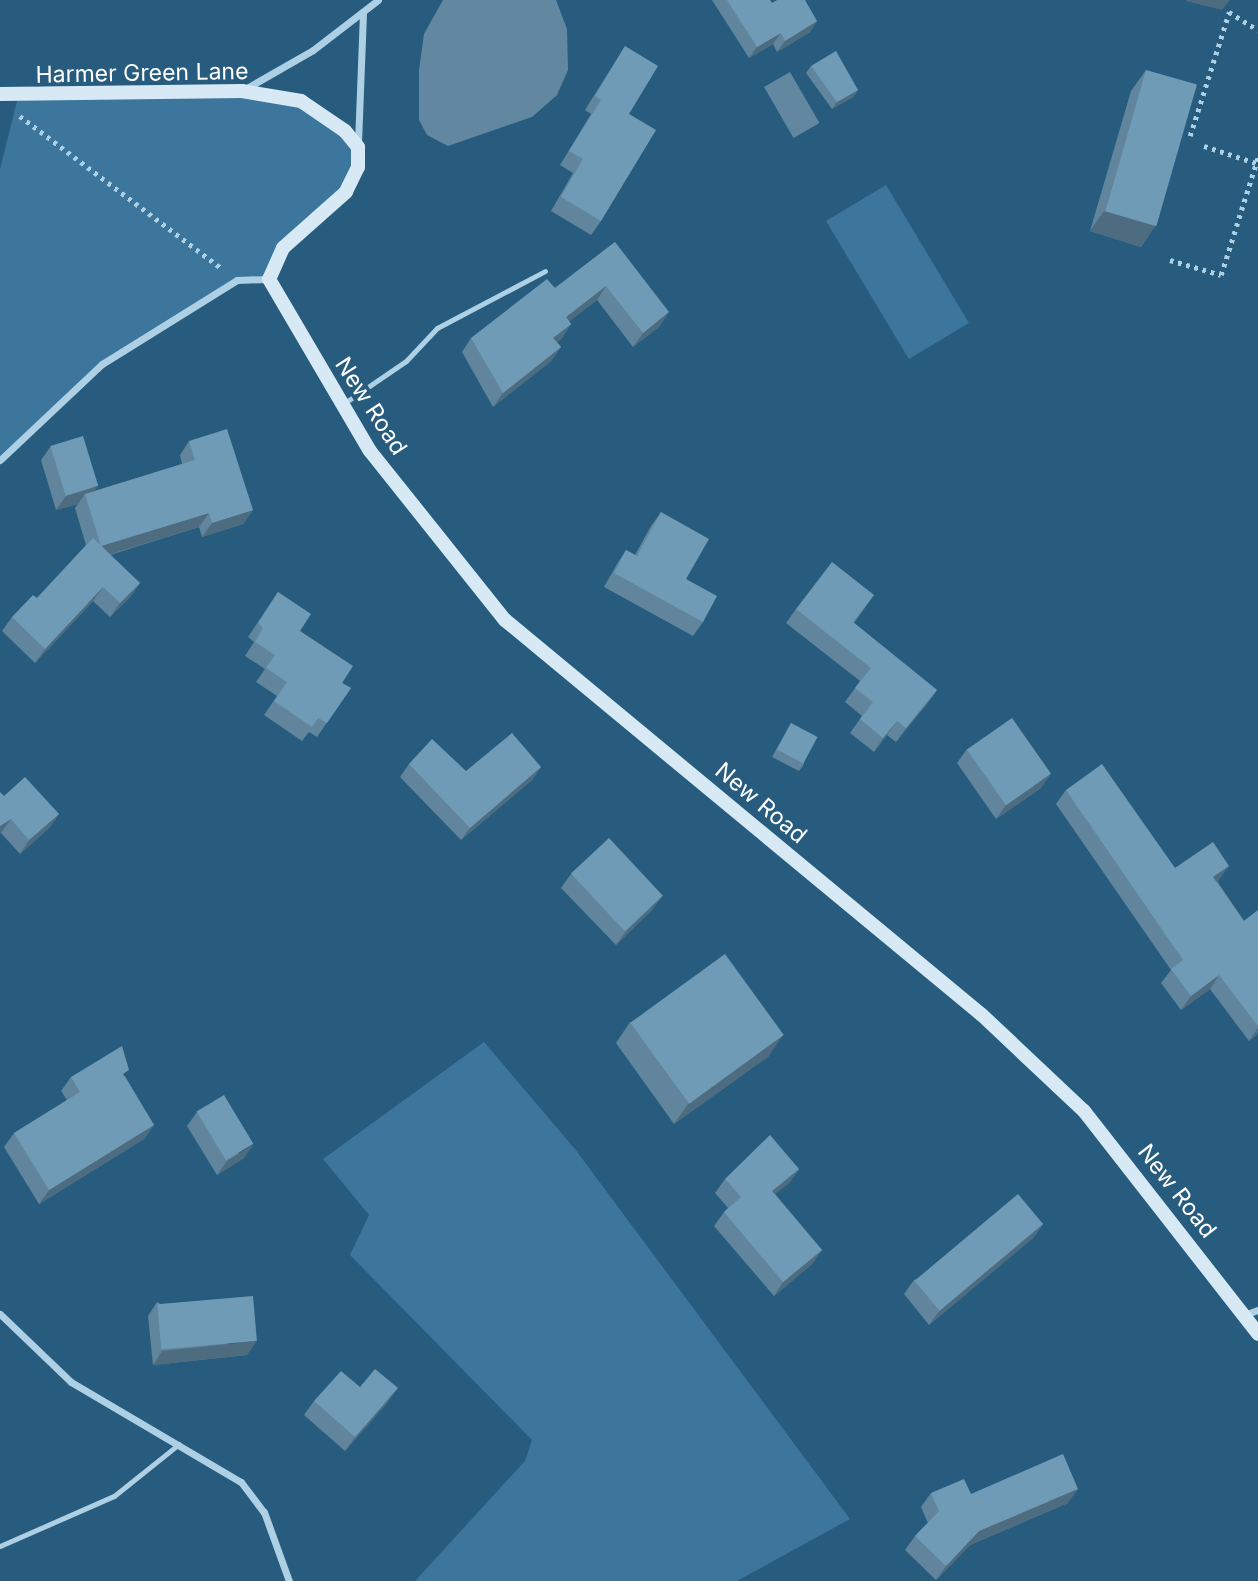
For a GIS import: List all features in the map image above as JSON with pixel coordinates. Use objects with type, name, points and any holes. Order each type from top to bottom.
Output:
[{"type":"street","points":[[242,91],[313,50],[378,0]]},
{"type":"street","points":[[0,460],[102,364],[237,280],[269,279],[284,248],[346,192],[358,147],[363,12]]},
{"type":"street","name":"Harmer Green Lane","points":[[0,94],[242,91],[301,101],[358,147]]},
{"type":"street","name":"New Road","points":[[269,279],[340,406],[505,620],[982,1015],[1084,1111],[1251,1313],[1258,1334]]},
{"type":"street","points":[[0,1314],[71,1382],[241,1482],[264,1512],[289,1581]]},
{"type":"lane","points":[[340,406],[406,361],[437,328],[545,271]]},
{"type":"lane","points":[[0,1546],[114,1496],[179,1444]]},
{"type":"path","points":[[1190,136],[1229,12],[1258,30]]},
{"type":"path","points":[[11,109],[237,280]]},
{"type":"path","points":[[1170,260],[1221,275],[1257,160],[1204,146]]},
{"type":"shaded area","points":[[443,0],[556,0],[567,29],[568,70],[557,95],[532,117],[448,146],[427,135],[419,120],[419,70],[424,34]]},
{"type":"shaded area","points":[[790,72],[820,123],[794,138],[764,87]]},
{"type":"shaded area","points":[[242,91],[301,101],[358,147],[346,192],[283,248],[269,279],[237,280],[102,364],[0,460],[0,169],[18,97]]},
{"type":"shaded area","points":[[886,185],[969,323],[909,359],[826,221]]},
{"type":"shaded area","points":[[484,1042],[575,1149],[850,1519],[737,1581],[415,1581],[525,1461],[532,1440],[350,1255],[369,1215],[323,1159]]},
{"type":"building","points":[[727,0],[770,0],[772,3],[777,0],[805,0],[817,21],[785,41],[781,33],[757,47]]},
{"type":"building","points":[[625,46],[658,66],[629,114],[656,130],[601,221],[561,197],[583,159],[569,151],[601,100],[595,96]]},
{"type":"building","points":[[836,51],[858,90],[837,102],[811,66]]},
{"type":"building","points":[[1146,70],[1197,85],[1156,226],[1105,211]]},
{"type":"building","points":[[615,242],[669,312],[643,333],[606,286],[566,317],[571,324],[553,338],[561,347],[503,393],[471,338],[547,279],[555,288]]},
{"type":"building","points":[[227,429],[253,510],[212,523],[209,513],[101,546],[85,494],[195,460],[189,441]]},
{"type":"building","points":[[83,436],[98,486],[66,496],[50,446]]},
{"type":"building","points":[[661,512],[709,539],[686,579],[717,596],[703,622],[614,573],[626,550],[637,556]]},
{"type":"building","points":[[93,538],[140,583],[120,603],[103,587],[45,649],[12,617],[33,595],[37,598]]},
{"type":"building","points":[[832,562],[874,595],[853,622],[937,690],[906,728],[897,721],[883,738],[860,719],[873,702],[855,688],[871,668],[796,609]]},
{"type":"building","points":[[278,592],[311,614],[300,631],[353,666],[342,683],[351,688],[327,723],[318,718],[312,727],[274,701],[287,682],[266,668],[275,655],[255,642],[263,628],[258,623]]},
{"type":"building","points":[[1012,718],[1051,774],[1006,805],[967,750]]},
{"type":"building","points":[[791,723],[817,737],[803,764],[777,749]]},
{"type":"building","points":[[512,733],[541,767],[470,828],[409,764],[432,739],[466,771]]},
{"type":"building","points":[[1102,764],[1175,868],[1213,842],[1229,866],[1213,877],[1244,921],[1258,910],[1258,1026],[1219,975],[1191,996],[1171,969],[1183,960],[1066,790]]},
{"type":"building","points":[[25,777],[59,814],[29,840],[11,819],[0,826],[0,792],[4,796]]},
{"type":"building","points":[[609,838],[663,896],[625,931],[571,873]]},
{"type":"building","points":[[725,954],[784,1035],[689,1104],[630,1023]]},
{"type":"building","points":[[122,1046],[129,1070],[123,1074],[154,1125],[49,1190],[14,1133],[80,1092],[71,1077]]},
{"type":"building","points":[[224,1095],[253,1144],[226,1160],[197,1111]]},
{"type":"building","points":[[770,1135],[799,1169],[772,1191],[822,1250],[783,1282],[724,1212],[741,1197],[725,1179]]},
{"type":"building","points":[[1018,1194],[1043,1224],[940,1311],[915,1281]]},
{"type":"building","points":[[253,1296],[257,1341],[161,1349],[157,1304]]},
{"type":"building","points":[[375,1369],[398,1388],[355,1437],[314,1401],[341,1371],[360,1387]]},
{"type":"building","points":[[1063,1454],[1078,1489],[979,1531],[946,1566],[915,1536],[939,1511],[931,1493],[964,1479],[971,1494]]}]
